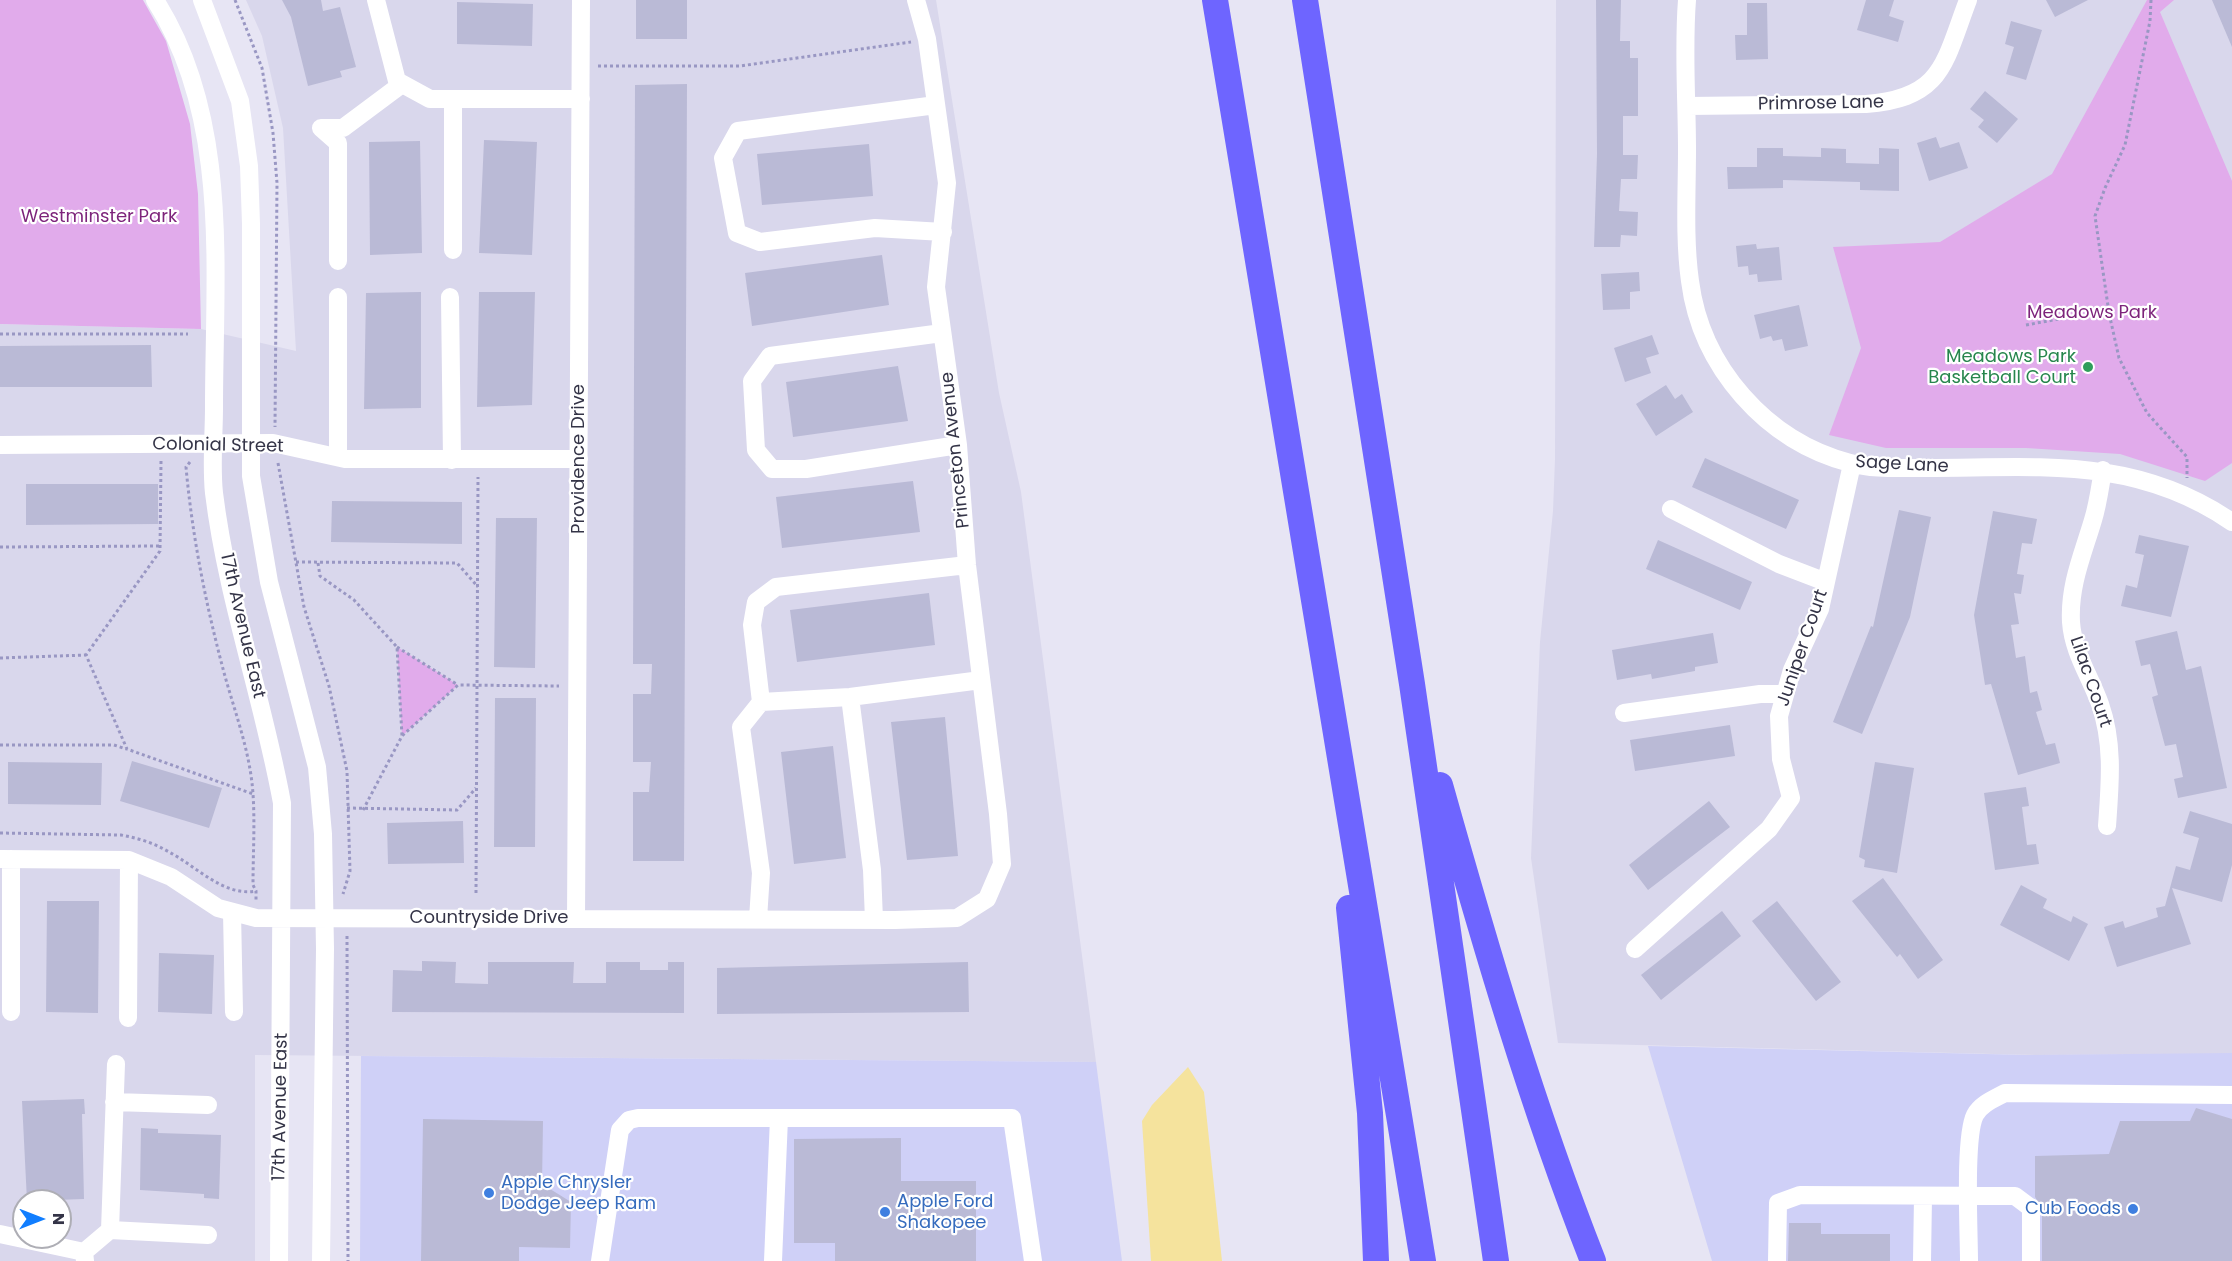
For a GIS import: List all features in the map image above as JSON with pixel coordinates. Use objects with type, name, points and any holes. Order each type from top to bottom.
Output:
[{"type":"highway","points":[[1215,0],[1422,1261]]},
{"type":"highway","points":[[1305,0],[1412,684],[1496,1261]]},
{"type":"highway","points":[[1322,645],[1370,1113],[1376,1261]]},
{"type":"highway","points":[[1412,684],[1477,915],[1558,1173],[1593,1261]]},
{"type":"street","name":"17th Avenue East","points":[[155,0],[168,20],[188,68],[208,149],[214,220],[207,445],[229,584],[271,742],[282,803],[279,1261]]},
{"type":"street","name":"17th Avenue East","points":[[202,0],[240,101],[249,166],[251,476],[269,582],[317,767],[323,834],[324,918],[321,1261]]},
{"type":"street","points":[[376,0],[397,81],[430,99],[581,99]]},
{"type":"street","name":"Providence Drive","points":[[576,919],[581,0]]},
{"type":"street","name":"Princeton Avenue","points":[[916,0],[927,39],[947,183],[936,287],[958,445],[967,565],[1002,864],[987,899]]},
{"type":"street","name":"Sage Lane","points":[[1687,0],[1688,259],[1696,313],[1705,340],[1721,370],[1767,420],[1818,452],[1852,464],[1915,468],[2103,470],[2159,484],[2183,493],[2232,522]]},
{"type":"street","name":"Primrose Lane","points":[[1687,106],[1866,104],[1893,102],[1916,94],[1933,79],[1945,61],[1968,0]]},
{"type":"street","points":[[338,261],[338,143],[321,128],[343,128],[402,84]]},
{"type":"street","points":[[453,99],[453,250]]},
{"type":"street","points":[[936,105],[738,131],[723,158],[737,232],[760,242],[875,228],[943,232]]},
{"type":"street","points":[[338,297],[338,457]]},
{"type":"street","points":[[450,297],[452,460]]},
{"type":"street","points":[[942,333],[770,356],[752,381],[756,450],[772,469],[806,469],[958,445]]},
{"type":"street","name":"Colonial Street","points":[[0,445],[273,443],[338,457],[452,460],[579,459]]},
{"type":"street","name":"Juniper Court","points":[[1635,949],[1769,829],[1791,798],[1781,759],[1779,716],[1792,670],[1820,609],[1852,464]]},
{"type":"street","name":"Lilac Court","points":[[2103,470],[2094,519],[2076,571],[2071,624],[2076,648],[2099,702],[2108,731],[2111,761],[2107,826]]},
{"type":"street","points":[[1671,509],[1779,564],[1826,582]]},
{"type":"street","points":[[758,919],[761,873],[741,727],[761,702],[752,625],[756,602],[776,587],[967,565]]},
{"type":"street","points":[[761,702],[850,697],[981,680]]},
{"type":"street","points":[[1624,712],[1760,693],[1785,693]]},
{"type":"street","points":[[850,697],[872,870],[874,920]]},
{"type":"street","points":[[6,859],[11,1012]]},
{"type":"street","name":"Countryside Drive","points":[[6,859],[129,860],[171,877],[218,908],[256,918],[874,920],[957,918],[987,899]]},
{"type":"street","points":[[128,1018],[129,860]]},
{"type":"street","points":[[232,912],[234,1012]]},
{"type":"street","points":[[0,1234],[84,1256],[110,1230],[116,1064]]},
{"type":"street","points":[[1969,1261],[1969,1138],[1975,1116],[1986,1103],[2005,1093],[2232,1095]]},
{"type":"street","points":[[114,1102],[208,1105]]},
{"type":"street","points":[[600,1261],[620,1130],[629,1120],[638,1118],[1012,1118],[1033,1261]]},
{"type":"street","points":[[773,1261],[779,1118]]},
{"type":"street","points":[[1777,1261],[1778,1203],[1800,1195],[2016,1196],[2031,1208],[2031,1261]]},
{"type":"street","points":[[1922,1261],[1923,1197]]},
{"type":"street","points":[[110,1230],[208,1235]]},
{"type":"path","points":[[235,0],[262,68],[278,183],[277,419],[273,443],[304,607],[329,686],[347,771],[350,871],[343,894],[349,948],[348,1261]]},
{"type":"path","points":[[2151,0],[2146,43],[2125,145],[2095,216],[2108,310],[2119,358],[2147,413],[2187,457],[2188,470],[2183,493]]},
{"type":"path","points":[[581,66],[740,66],[927,39]]},
{"type":"path","points":[[2026,325],[2108,310]]},
{"type":"path","points":[[0,334],[188,334]]},
{"type":"path","points":[[86,656],[161,546],[161,445]]},
{"type":"path","points":[[207,445],[186,467],[190,516],[208,608],[244,742],[253,794],[253,885],[256,891],[256,918]]},
{"type":"path","points":[[476,893],[478,460]]},
{"type":"path","points":[[0,547],[161,546]]},
{"type":"path","points":[[296,562],[458,563],[477,587]]},
{"type":"path","points":[[318,563],[320,576],[354,600],[397,647],[458,685],[560,686]]},
{"type":"path","points":[[397,647],[402,736]]},
{"type":"path","points":[[86,656],[127,749]]},
{"type":"path","points":[[0,658],[86,656]]},
{"type":"path","points":[[363,810],[402,736],[458,685]]},
{"type":"path","points":[[0,745],[114,745],[253,794]]},
{"type":"path","points":[[347,808],[457,810],[477,787]]},
{"type":"shaded area","points":[[246,0],[936,0],[999,393],[1021,492],[1096,1062],[255,1055],[255,1261],[0,1261],[0,324],[201,329],[296,351],[283,128],[262,36]]},
{"type":"shaded area","points":[[1556,0],[2232,0],[2232,1054],[2035,1055],[1558,1043],[1531,858],[1540,642],[1553,511],[1555,459]]},
{"type":"shaded area","points":[[1648,1046],[2027,1055],[2232,1053],[2232,1261],[1712,1261]]},
{"type":"shaded area","points":[[361,1056],[1096,1062],[1122,1261],[360,1261]]},
{"type":"shaded area","points":[[1188,1067],[1204,1092],[1222,1261],[1151,1261],[1142,1121],[1152,1105]]},
{"type":"green space","name":"Westminster Park","points":[[0,0],[143,0],[166,41],[190,124],[198,194],[201,329],[0,324]]},
{"type":"green space","name":"Meadows Park","points":[[2147,0],[2174,0],[2160,12],[2232,181],[2232,463],[2205,481],[2120,454],[2026,448],[1886,448],[1829,435],[1861,348],[1833,247],[1940,242],[2052,174]]},
{"type":"green space","points":[[397,647],[458,685],[402,736]]},
{"type":"building","points":[[282,0],[321,0],[323,11],[340,7],[356,67],[340,71],[342,77],[308,86],[291,17]]},
{"type":"building","points":[[636,0],[687,0],[687,39],[636,39]]},
{"type":"building","points":[[1596,0],[1621,0],[1620,41],[1630,41],[1630,58],[1638,58],[1638,116],[1623,116],[1623,155],[1638,155],[1637,179],[1621,179],[1619,211],[1638,212],[1637,236],[1621,235],[1620,247],[1594,247],[1597,154]]},
{"type":"building","points":[[1866,0],[1894,0],[1889,16],[1904,21],[1898,42],[1857,30]]},
{"type":"building","points":[[2046,0],[2088,0],[2055,17]]},
{"type":"building","points":[[2212,0],[2232,0],[2232,47]]},
{"type":"building","points":[[457,2],[533,4],[532,46],[457,44]]},
{"type":"building","points":[[1747,3],[1767,3],[1768,59],[1736,60],[1735,35],[1747,35]]},
{"type":"building","points":[[2011,21],[2042,30],[2026,80],[2006,74],[2014,47],[2005,44]]},
{"type":"building","points":[[687,84],[684,861],[633,861],[633,792],[649,792],[651,762],[633,762],[633,694],[651,694],[652,664],[633,664],[635,85]]},
{"type":"building","points":[[1985,91],[2018,119],[1997,143],[1978,127],[1984,120],[1970,109]]},
{"type":"building","points":[[1936,137],[1940,148],[1959,142],[1968,168],[1929,181],[1917,143]]},
{"type":"building","points":[[484,140],[537,142],[532,255],[479,253]]},
{"type":"building","points":[[420,141],[422,253],[370,255],[369,142]]},
{"type":"building","points":[[869,144],[873,196],[762,205],[757,154]]},
{"type":"building","points":[[1757,148],[1783,148],[1783,156],[1821,157],[1821,148],[1846,149],[1846,163],[1879,164],[1879,148],[1899,149],[1899,191],[1860,190],[1860,182],[1783,180],[1783,188],[1728,189],[1727,167],[1757,167]]},
{"type":"building","points":[[1756,244],[1757,249],[1779,247],[1782,280],[1758,282],[1757,274],[1749,275],[1748,266],[1738,267],[1736,246]]},
{"type":"building","points":[[882,255],[889,305],[752,326],[745,273]]},
{"type":"building","points":[[1639,272],[1640,291],[1630,292],[1630,309],[1603,310],[1601,274]]},
{"type":"building","points":[[421,292],[421,408],[364,409],[366,293]]},
{"type":"building","points":[[479,292],[535,292],[532,405],[477,407]]},
{"type":"building","points":[[1799,305],[1808,346],[1785,351],[1782,339],[1773,341],[1771,336],[1760,339],[1754,315]]},
{"type":"building","points":[[1652,335],[1659,354],[1646,358],[1651,373],[1625,382],[1614,348]]},
{"type":"building","points":[[151,345],[152,387],[0,387],[0,346]]},
{"type":"building","points":[[898,366],[908,421],[793,437],[786,382]]},
{"type":"building","points":[[1666,385],[1675,399],[1682,394],[1693,412],[1656,436],[1636,404]]},
{"type":"building","points":[[1705,458],[1799,500],[1786,529],[1692,487]]},
{"type":"building","points":[[913,481],[920,532],[782,548],[776,497]]},
{"type":"building","points":[[26,484],[158,484],[158,524],[26,525]]},
{"type":"building","points":[[332,501],[462,502],[462,544],[331,542]]},
{"type":"building","points":[[1899,510],[1931,517],[1910,617],[1862,734],[1833,722],[1871,626],[1873,627]]},
{"type":"building","points":[[1993,511],[2037,519],[2032,544],[2022,543],[2017,574],[2024,575],[2021,594],[2014,593],[2019,624],[2011,625],[2016,658],[2025,656],[2030,693],[2037,691],[2042,710],[2036,712],[2046,745],[2055,743],[2060,763],[2018,775],[1991,684],[1985,685],[1974,615]]},
{"type":"building","points":[[496,518],[537,518],[535,668],[494,667]]},
{"type":"building","points":[[2139,535],[2189,546],[2171,617],[2121,606],[2126,585],[2137,588],[2144,555],[2135,553]]},
{"type":"building","points":[[1658,540],[1752,582],[1740,610],[1646,569]]},
{"type":"building","points":[[929,593],[935,645],[797,662],[790,610]]},
{"type":"building","points":[[2177,631],[2186,670],[2201,666],[2227,788],[2178,798],[2174,779],[2183,777],[2176,744],[2165,746],[2152,697],[2158,695],[2150,664],[2141,666],[2135,641]]},
{"type":"building","points":[[1713,633],[1718,663],[1695,667],[1695,671],[1652,679],[1651,674],[1617,680],[1612,650]]},
{"type":"building","points":[[495,698],[536,698],[535,847],[494,847]]},
{"type":"building","points":[[945,717],[958,856],[907,860],[891,722]]},
{"type":"building","points":[[1730,725],[1735,756],[1635,771],[1630,740]]},
{"type":"building","points":[[833,746],[846,858],[794,864],[781,752]]},
{"type":"building","points":[[132,761],[222,788],[209,828],[120,801]]},
{"type":"building","points":[[8,762],[102,763],[101,805],[8,804]]},
{"type":"building","points":[[1875,762],[1914,768],[1897,873],[1864,867],[1865,860],[1859,857]]},
{"type":"building","points":[[2026,787],[2029,806],[2022,807],[2027,845],[2036,844],[2039,864],[1995,870],[1984,793]]},
{"type":"building","points":[[1709,801],[1730,827],[1648,890],[1629,865]]},
{"type":"building","points":[[2190,811],[2232,824],[2232,865],[2222,902],[2172,888],[2191,944],[2117,967],[2104,927],[2123,921],[2125,928],[2158,917],[2156,908],[2165,906],[2176,866],[2190,870],[2199,838],[2183,833]]},
{"type":"building","points":[[463,821],[464,863],[388,864],[387,823]]},
{"type":"building","points":[[1883,878],[1943,960],[1918,979],[1900,954],[1897,957],[1852,901]]},
{"type":"building","points":[[2021,885],[2047,899],[2043,908],[2071,922],[2073,916],[2088,924],[2069,961],[2000,925]]},
{"type":"building","points":[[47,901],[99,901],[98,1013],[46,1012]]},
{"type":"building","points":[[1777,901],[1841,982],[1816,1001],[1752,921]]},
{"type":"building","points":[[1722,911],[1741,936],[1661,1000],[1641,975]]},
{"type":"building","points":[[159,953],[214,955],[212,1014],[158,1012]]},
{"type":"building","points":[[422,961],[456,962],[455,983],[488,984],[488,962],[574,962],[573,983],[606,983],[606,962],[640,962],[640,970],[668,970],[668,962],[684,962],[684,1013],[392,1012],[393,970],[422,971]]},
{"type":"building","points":[[968,962],[969,1012],[717,1014],[717,968]]},
{"type":"building","points":[[84,1099],[85,1114],[82,1114],[84,1199],[72,1199],[72,1189],[26,1189],[22,1101]]},
{"type":"building","name":"Cub Foods","points":[[2196,1108],[2232,1119],[2232,1261],[2042,1261],[2042,1208],[2035,1197],[2035,1156],[2109,1154],[2120,1121],[2190,1121]]},
{"type":"building","name":"Apple Chrysler Dodge Jeep Ram","points":[[423,1119],[543,1121],[542,1184],[571,1202],[570,1248],[519,1247],[519,1261],[421,1261]]},
{"type":"building","points":[[141,1128],[158,1129],[158,1133],[221,1135],[219,1199],[204,1198],[204,1194],[140,1190]]},
{"type":"building","name":"Apple Ford Shakopee","points":[[901,1138],[901,1181],[976,1181],[976,1261],[835,1261],[835,1243],[794,1243],[794,1139]]},
{"type":"building","points":[[1789,1223],[1821,1223],[1821,1234],[1890,1234],[1890,1261],[1788,1261]]},
{"type":"place","name":"Meadows Park Basketball Court","points":[[2088,367]]},
{"type":"place","name":"Apple Chrysler Dodge Jeep Ram","points":[[489,1193]]},
{"type":"place","name":"Cub Foods","points":[[2133,1209]]},
{"type":"place","name":"Apple Ford Shakopee","points":[[885,1212]]}]
